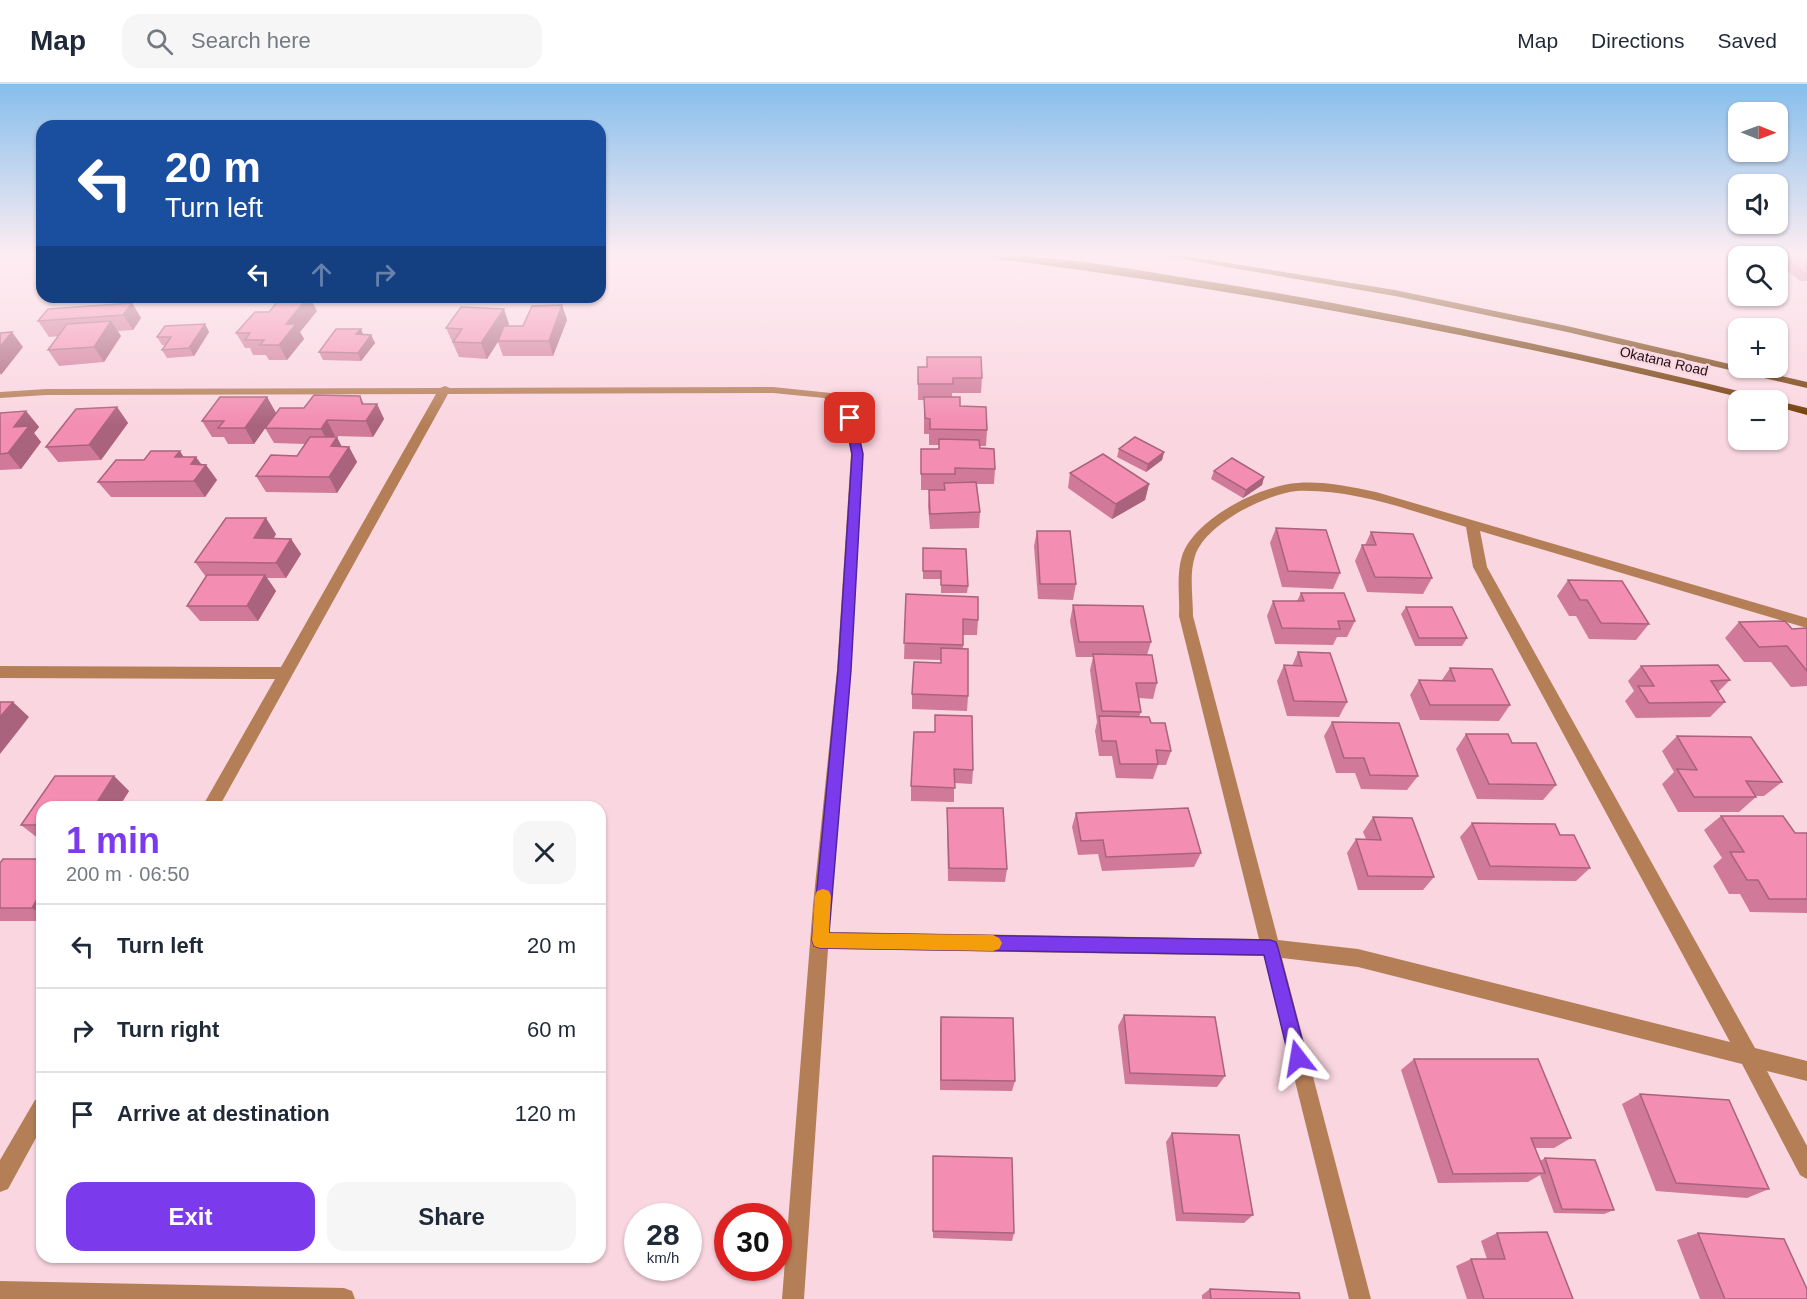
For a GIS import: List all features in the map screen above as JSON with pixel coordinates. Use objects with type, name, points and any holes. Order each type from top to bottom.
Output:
[{"type":"main road","name":"Okatana Road","points":[[1364,312],[1728,392]]},
{"type":"main road","name":"Okatana Road","points":[[1484,312],[1807,385]]},
{"type":"main road","points":[[1788,406],[1807,411]]},
{"type":"street","points":[[0,395],[57,392],[445,389],[773,390],[827,395],[850,418],[857,454],[844,670],[820,940],[793,1299]]},
{"type":"street","points":[[213,801],[445,389]]},
{"type":"street","points":[[1360,1299],[1186,616],[1188,555],[1207,527],[1253,500],[1285,488],[1326,488],[1376,496],[1807,623]]},
{"type":"street","points":[[1472,524],[1480,567],[1749,1057],[1807,1168]]},
{"type":"street","points":[[0,672],[285,673]]},
{"type":"street","points":[[820,940],[1270,948],[1358,958],[1807,1071]]},
{"type":"street","points":[[0,1181],[36,1118]]},
{"type":"street","points":[[0,1292],[344,1299]]},
{"type":"building","points":[[46,312],[125,312],[123,315],[38,321]]},
{"type":"building","points":[[255,312],[296,312],[286,324],[296,324],[279,345],[260,345],[264,340],[245,340],[250,333],[236,333]]},
{"type":"building","points":[[458,312],[502,312],[481,343],[453,342],[462,329],[446,328]]},
{"type":"building","points":[[529,312],[560,312],[549,341],[498,341],[504,326],[523,326]]},
{"type":"building","points":[[111,321],[94,347],[48,350],[67,324]]},
{"type":"building","points":[[205,324],[189,348],[162,350],[171,337],[157,337],[165,326]]},
{"type":"building","points":[[336,329],[361,329],[356,334],[371,335],[358,353],[319,352]]},
{"type":"building","points":[[12,332],[0,347],[0,333]]},
{"type":"building","points":[[927,357],[981,357],[982,378],[953,378],[953,384],[918,384],[918,367],[927,367]]},
{"type":"building","points":[[314,395],[360,396],[362,404],[377,404],[366,421],[327,420],[321,429],[265,428],[280,408],[304,408]]},
{"type":"building","points":[[220,397],[267,397],[245,428],[218,428],[224,421],[202,421]]},
{"type":"building","points":[[924,397],[960,397],[960,406],[986,407],[987,430],[930,429],[930,419],[925,418]]},
{"type":"building","points":[[117,407],[89,445],[46,447],[76,409]]},
{"type":"building","points":[[26,411],[14,427],[29,426],[8,453],[0,454],[0,413]]},
{"type":"building","points":[[310,437],[337,437],[331,446],[349,447],[329,477],[256,476],[271,455],[297,456]]},
{"type":"building","points":[[1135,437],[1164,452],[1148,464],[1119,449]]},
{"type":"building","points":[[939,439],[979,440],[980,448],[994,449],[995,469],[955,468],[955,474],[921,474],[921,449],[939,449]]},
{"type":"building","points":[[151,451],[180,451],[175,457],[196,457],[191,464],[206,465],[194,481],[98,482],[116,460],[144,460]]},
{"type":"building","points":[[1103,454],[1149,484],[1116,504],[1070,473]]},
{"type":"building","points":[[1232,458],[1264,477],[1246,490],[1214,471]]},
{"type":"building","points":[[976,482],[980,512],[930,514],[929,490],[945,490],[944,483]]},
{"type":"building","points":[[226,518],[266,518],[254,538],[291,539],[276,563],[195,562]]},
{"type":"building","points":[[1276,528],[1326,530],[1340,573],[1288,571]]},
{"type":"building","points":[[1037,531],[1070,531],[1076,584],[1040,584]]},
{"type":"building","points":[[1371,532],[1413,534],[1432,578],[1375,577],[1362,545],[1376,545]]},
{"type":"building","points":[[923,548],[966,549],[968,586],[941,585],[941,571],[923,571]]},
{"type":"building","points":[[207,575],[265,575],[247,606],[187,606]]},
{"type":"building","points":[[1568,580],[1622,581],[1649,624],[1601,623],[1587,600],[1580,600]]},
{"type":"building","points":[[1301,593],[1344,593],[1355,621],[1338,621],[1340,629],[1282,628],[1273,601],[1304,601]]},
{"type":"building","points":[[906,594],[978,597],[978,620],[963,619],[963,645],[904,643]]},
{"type":"building","points":[[1073,605],[1143,606],[1151,642],[1079,642]]},
{"type":"building","points":[[1406,607],[1452,607],[1467,638],[1419,638]]},
{"type":"building","points":[[1785,621],[1792,629],[1807,628],[1807,671],[1787,646],[1759,647],[1739,622]]},
{"type":"building","points":[[941,648],[968,649],[968,696],[912,694],[914,662],[941,663]]},
{"type":"building","points":[[1298,652],[1330,653],[1347,702],[1294,701],[1284,665],[1302,666]]},
{"type":"building","points":[[1093,654],[1152,655],[1157,683],[1136,683],[1141,712],[1102,711]]},
{"type":"building","points":[[1718,665],[1730,680],[1711,681],[1725,702],[1649,703],[1638,686],[1654,686],[1641,666]]},
{"type":"building","points":[[1450,668],[1492,669],[1510,705],[1430,705],[1419,680],[1455,681]]},
{"type":"building","points":[[0,702],[13,702],[0,717]]},
{"type":"building","points":[[935,715],[972,716],[973,770],[954,769],[955,788],[911,786],[914,732],[935,732]]},
{"type":"building","points":[[1099,716],[1149,717],[1151,723],[1165,723],[1171,751],[1156,750],[1158,764],[1120,764],[1116,741],[1102,741]]},
{"type":"building","points":[[1332,722],[1399,723],[1418,776],[1370,775],[1364,758],[1344,758]]},
{"type":"building","points":[[1466,734],[1508,734],[1512,743],[1536,743],[1556,785],[1489,784]]},
{"type":"building","points":[[1677,736],[1751,737],[1782,782],[1746,781],[1756,797],[1694,797],[1677,769],[1697,770]]},
{"type":"building","points":[[55,776],[114,776],[98,801],[38,801]]},
{"type":"building","points":[[36,803],[36,825],[21,825]]},
{"type":"building","points":[[947,808],[1003,808],[1007,869],[949,868]]},
{"type":"building","points":[[1188,808],[1201,853],[1106,857],[1103,840],[1081,841],[1076,813]]},
{"type":"building","points":[[1721,816],[1783,816],[1795,833],[1807,833],[1807,899],[1769,899],[1758,880],[1747,880],[1730,852],[1744,852]]},
{"type":"building","points":[[1373,817],[1412,818],[1434,877],[1368,876],[1356,839],[1381,840]]},
{"type":"building","points":[[1472,823],[1555,824],[1560,835],[1574,835],[1590,868],[1490,866]]},
{"type":"building","points":[[3,859],[36,859],[36,901],[32,908],[0,908],[0,863]]},
{"type":"building","points":[[1124,1015],[1215,1017],[1225,1076],[1130,1073]]},
{"type":"building","points":[[941,1017],[1013,1018],[1015,1081],[941,1080]]},
{"type":"building","points":[[1414,1059],[1538,1059],[1571,1138],[1531,1138],[1545,1173],[1453,1174]]},
{"type":"building","points":[[1640,1094],[1729,1100],[1769,1189],[1676,1183]]},
{"type":"building","points":[[1172,1133],[1239,1135],[1253,1215],[1183,1213]]},
{"type":"building","points":[[933,1156],[1012,1158],[1014,1233],[933,1231]]},
{"type":"building","points":[[1545,1158],[1595,1160],[1614,1210],[1562,1209]]},
{"type":"building","points":[[1547,1232],[1573,1299],[1484,1299],[1471,1259],[1505,1259],[1497,1233]]},
{"type":"building","points":[[1698,1233],[1784,1239],[1807,1289],[1807,1299],[1725,1299]]},
{"type":"building","points":[[1210,1289],[1299,1293],[1300,1299],[1211,1299]]},
{"type":"slow traffic","points":[[823,896],[820,940],[993,943]]},
{"type":"route","points":[[850,418],[857,454],[844,670],[820,940],[1270,948],[1298,1058]]}]
